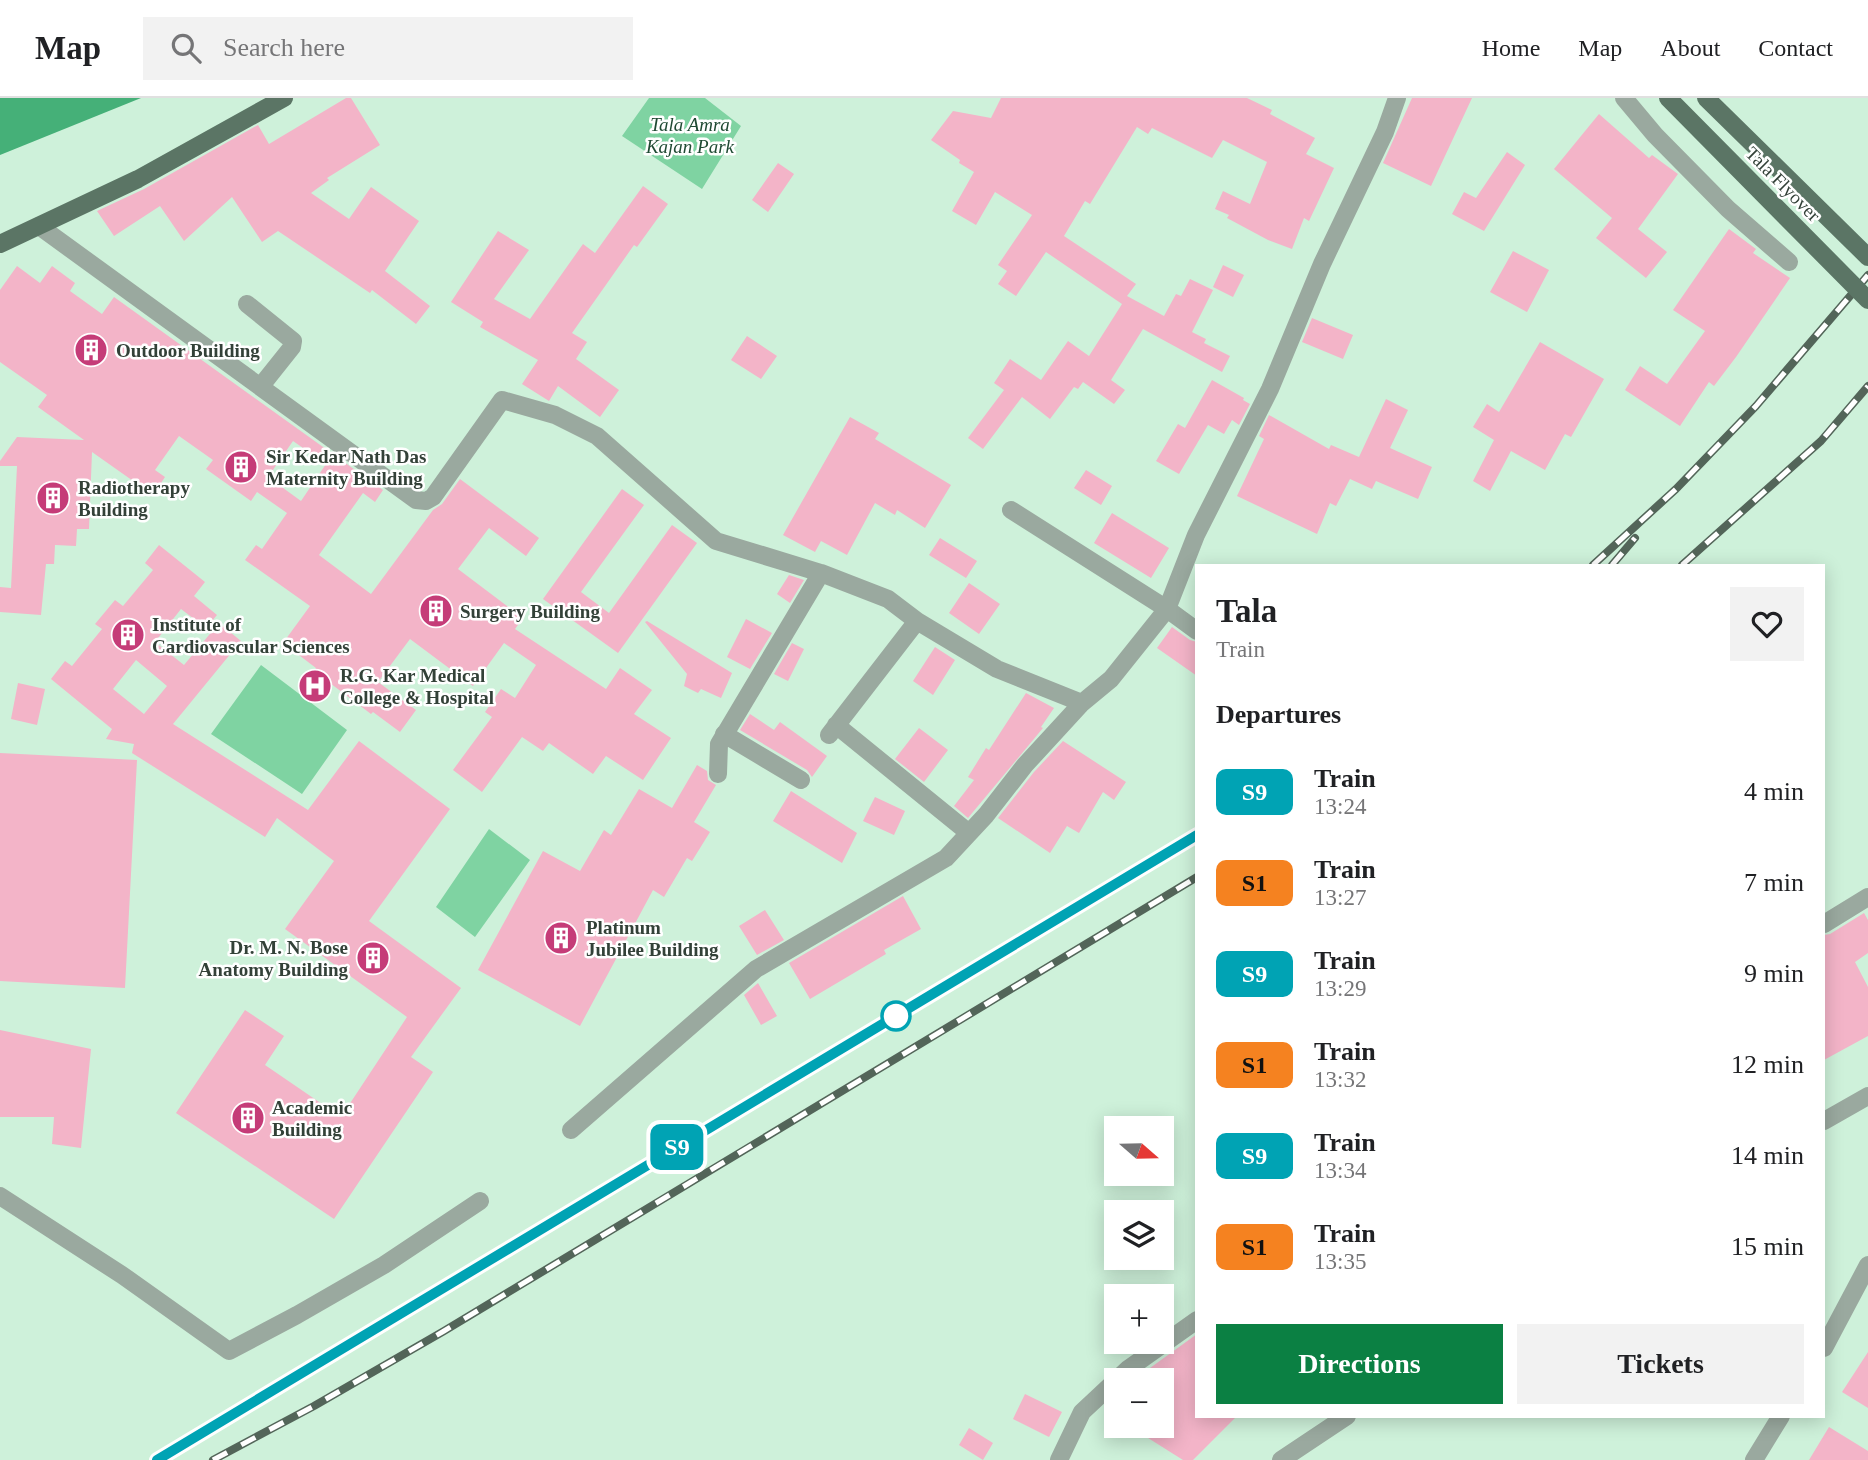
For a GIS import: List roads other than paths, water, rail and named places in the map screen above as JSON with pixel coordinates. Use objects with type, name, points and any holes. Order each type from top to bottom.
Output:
[{"type":"main road","points":[[0,244],[138,179],[284,98]]},
{"type":"main road","name":"Tala Flyover","points":[[1668,98],[1868,300]]},
{"type":"main road","name":"Tala Flyover","points":[[1706,98],[1868,257]]},
{"type":"street","points":[[571,1130],[756,969],[830,923],[946,858],[1082,703],[1111,680],[1167,609],[1196,535],[1270,389],[1322,264],[1385,132],[1396,98]]},
{"type":"street","points":[[1629,99],[1655,135],[1728,209],[1789,262]]},
{"type":"street","points":[[39,226],[416,500],[426,501],[433,497],[502,400],[555,415],[597,436],[716,541],[821,573],[888,599],[917,621],[997,668],[1082,703]]},
{"type":"street","points":[[247,304],[293,341],[292,347],[261,386]]},
{"type":"street","points":[[1011,510],[1195,630]]},
{"type":"street","points":[[718,774],[719,744],[724,734],[821,573]]},
{"type":"street","points":[[917,621],[833,730],[969,833]]},
{"type":"street","points":[[724,734],[801,780]]},
{"type":"street","points":[[1825,923],[1868,897]]},
{"type":"street","points":[[1825,1120],[1868,1096]]},
{"type":"street","points":[[0,1196],[122,1275],[229,1351],[377,1269],[480,1201]]},
{"type":"street","points":[[1825,1346],[1868,1265]]},
{"type":"street","points":[[1059,1460],[1082,1412],[1128,1369],[1195,1321]]},
{"type":"street","points":[[1281,1460],[1344,1418]]},
{"type":"street","points":[[1754,1460],[1781,1418]]},
{"type":"railway","points":[[1594,564],[1676,489],[1756,406],[1868,275]]},
{"type":"railway","points":[[1683,564],[1821,441],[1868,386]]},
{"type":"railway","points":[[1613,564],[1635,538]]},
{"type":"railway","points":[[157,1460],[1195,836]]},
{"type":"railway","points":[[213,1460],[444,1331],[1195,878]]},
{"type":"train","name":"S9","points":[[157,1460],[1195,836]]},
{"type":"place","name":"Outdoor Building","points":[[91,350]]},
{"type":"place","name":"Sir Kedar Nath Das Maternity Building","points":[[241,467]]},
{"type":"place","name":"Radiotherapy Building","points":[[53,498]]},
{"type":"place","name":"Surgery Building","points":[[436,611]]},
{"type":"place","name":"Institute of Cardiovascular Sciences","points":[[128,635]]},
{"type":"place","name":"R.G. Kar Medical College & Hospital","points":[[315,686]]},
{"type":"place","name":"Platinum Jubilee Building","points":[[561,938]]},
{"type":"place","name":"Dr. M. N. Bose Anatomy Building","points":[[373,958]]},
{"type":"place","name":"Academic Building","points":[[248,1118]]},
{"type":"park label","name":"Tala Amra Kajan Park","points":[[690,135]]}]
